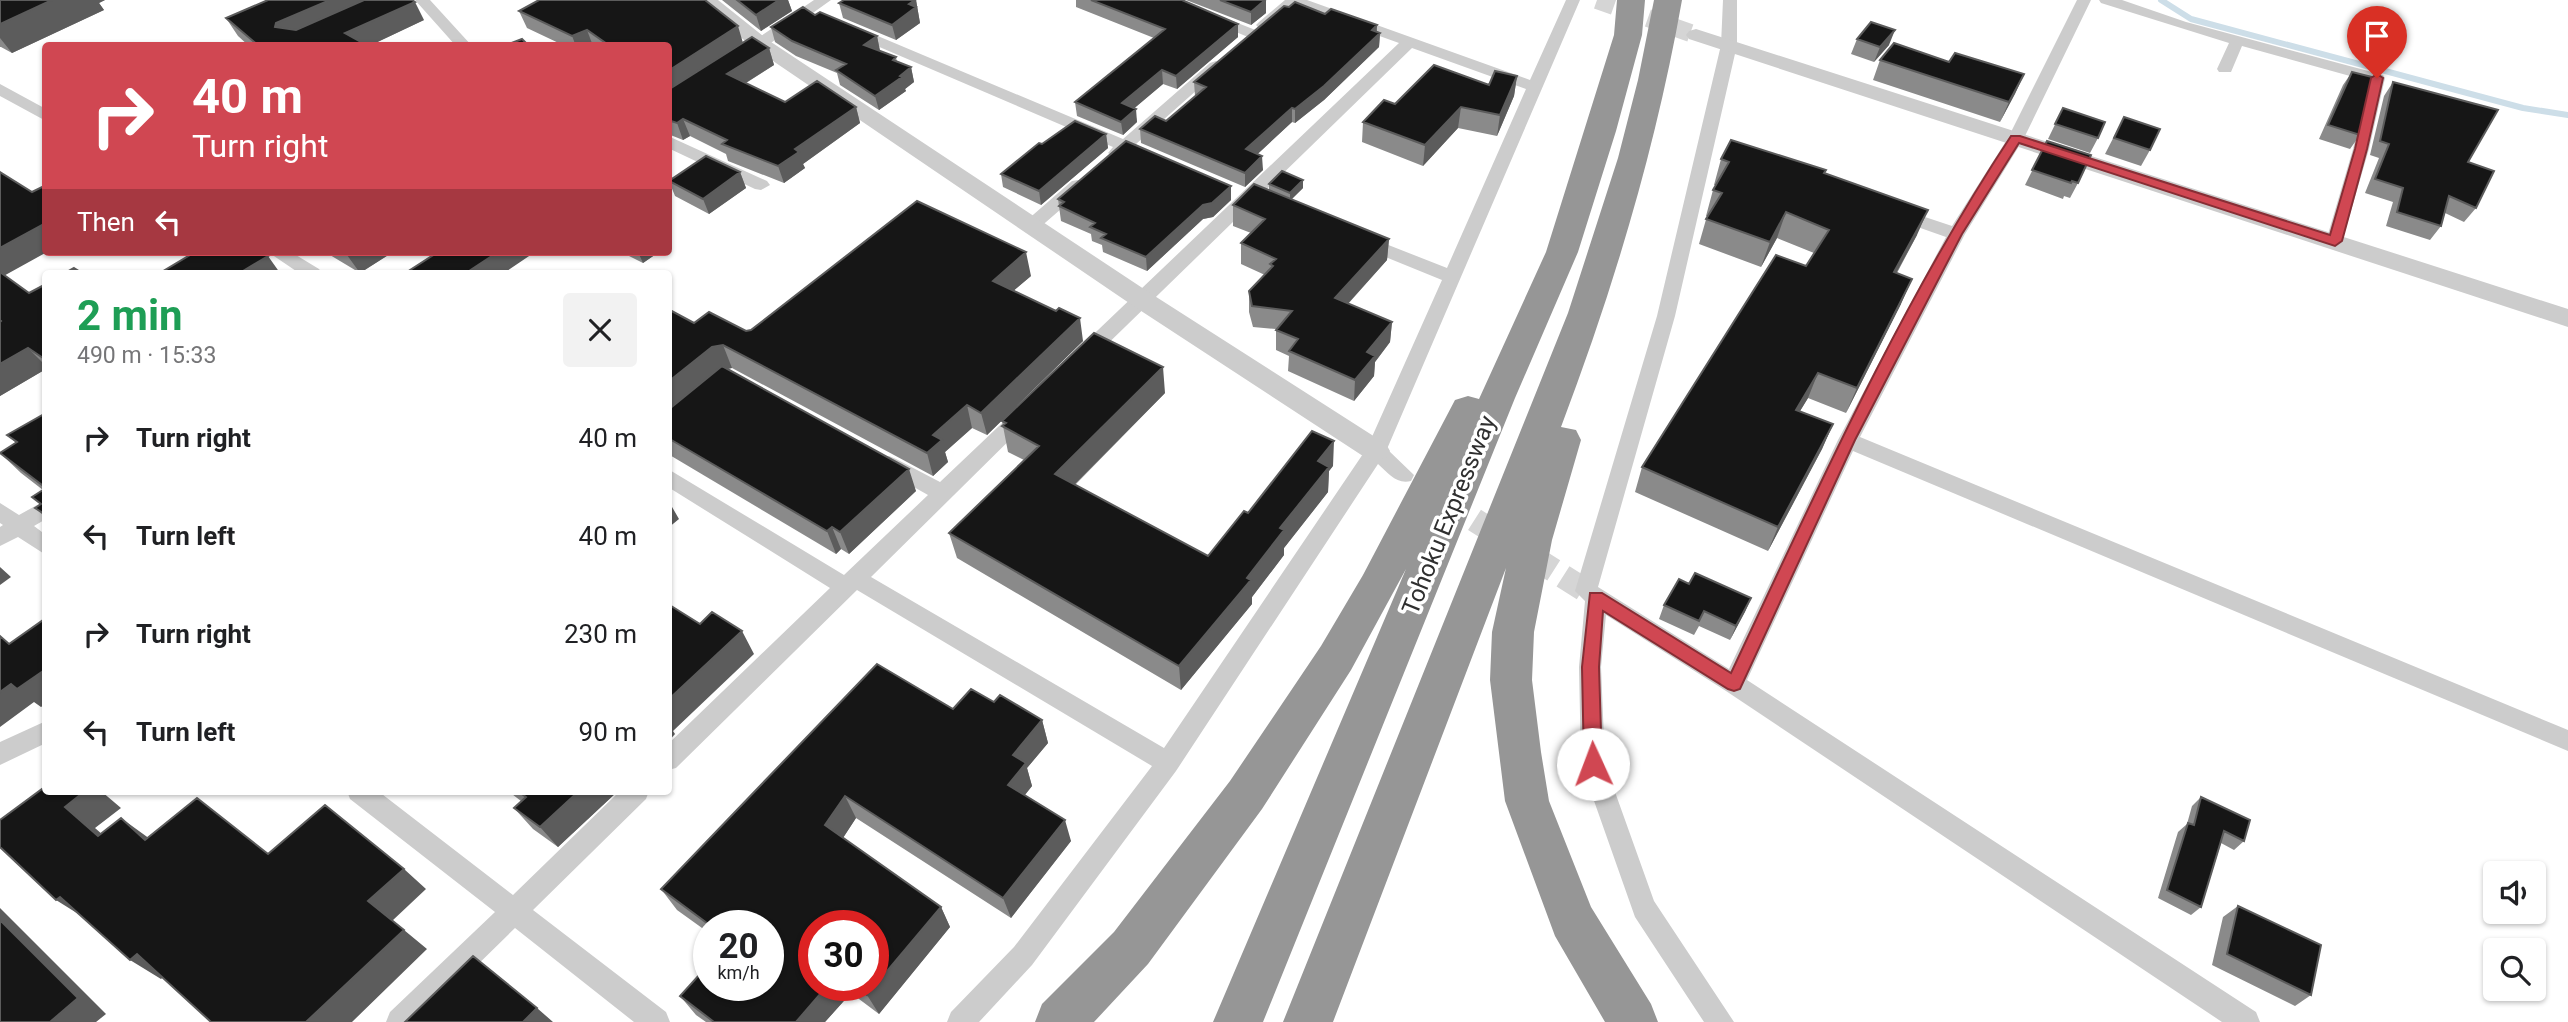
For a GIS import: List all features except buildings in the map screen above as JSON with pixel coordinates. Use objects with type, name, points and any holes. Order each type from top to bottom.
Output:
[{"type":"highway","name":"Tohoku Expressway","points":[[1238,1022],[1497,398],[1562,252],[1601,131],[1628,35],[1631,0]]},
{"type":"highway","points":[[1308,1022],[1461,630],[1546,424],[1638,145],[1660,50],[1668,0]]},
{"type":"highway","points":[[1060,1022],[1131,948],[1195,866],[1246,795],[1336,658],[1377,587],[1478,389],[1601,131]]},
{"type":"highway","points":[[1633,1022],[1572,920],[1542,847],[1527,801],[1511,680],[1513,632],[1532,540],[1566,429],[1621,275],[1638,145]]},
{"type":"street","points":[[422,0],[462,42]]},
{"type":"street","points":[[705,0],[753,35],[761,44],[1141,299],[1376,452],[1405,475]]},
{"type":"street","points":[[1166,0],[1243,42]]},
{"type":"street","points":[[1032,225],[1293,0],[1535,87]]},
{"type":"street","points":[[961,1022],[1023,956],[1168,763],[1376,452],[1573,0]]},
{"type":"street","points":[[1730,0],[1729,45],[1713,149],[1586,591],[1734,684],[2246,1022]]},
{"type":"street","points":[[1734,684],[1848,440],[1955,234],[2016,138],[2084,0]]},
{"type":"street","points":[[2106,0],[2237,41],[2377,78],[2361,149],[2335,241]]},
{"type":"street","points":[[726,66],[761,44],[821,13],[1161,161]]},
{"type":"street","points":[[1696,35],[2568,318]]},
{"type":"street","points":[[1072,367],[1409,41]]},
{"type":"street","points":[[2225,68],[2237,41]]},
{"type":"street","points":[[0,89],[42,114]]},
{"type":"street","points":[[672,143],[761,184]]},
{"type":"street","points":[[1877,206],[1955,234]]},
{"type":"street","points":[[1351,236],[1451,277]]},
{"type":"street","points":[[284,256],[308,270]]},
{"type":"street","points":[[672,756],[1042,396]]},
{"type":"street","points":[[1848,440],[2568,741]]},
{"type":"street","points":[[872,454],[942,494]]},
{"type":"street","points":[[672,479],[1168,763]]},
{"type":"street","points":[[0,538],[42,511]]},
{"type":"street","points":[[0,512],[42,544]]},
{"type":"street","points":[[1596,598],[1590,667],[1593,764],[1644,908],[1720,1022]]},
{"type":"street","points":[[0,754],[42,733]]},
{"type":"street","points":[[364,795],[656,1022]]},
{"type":"street","points":[[400,1022],[633,795]]},
{"type":"waterway","points":[[2161,0],[2191,19],[2523,108],[2568,115]]},
{"type":"tunnel","points":[[1597,0],[1696,35]]},
{"type":"tunnel","points":[[1445,501],[1586,591]]},
{"type":"route","points":[[1593,764],[1590,667],[1596,598],[1734,684],[1848,440],[1955,234],[2016,138],[2335,241],[2361,149],[2377,78]]}]
